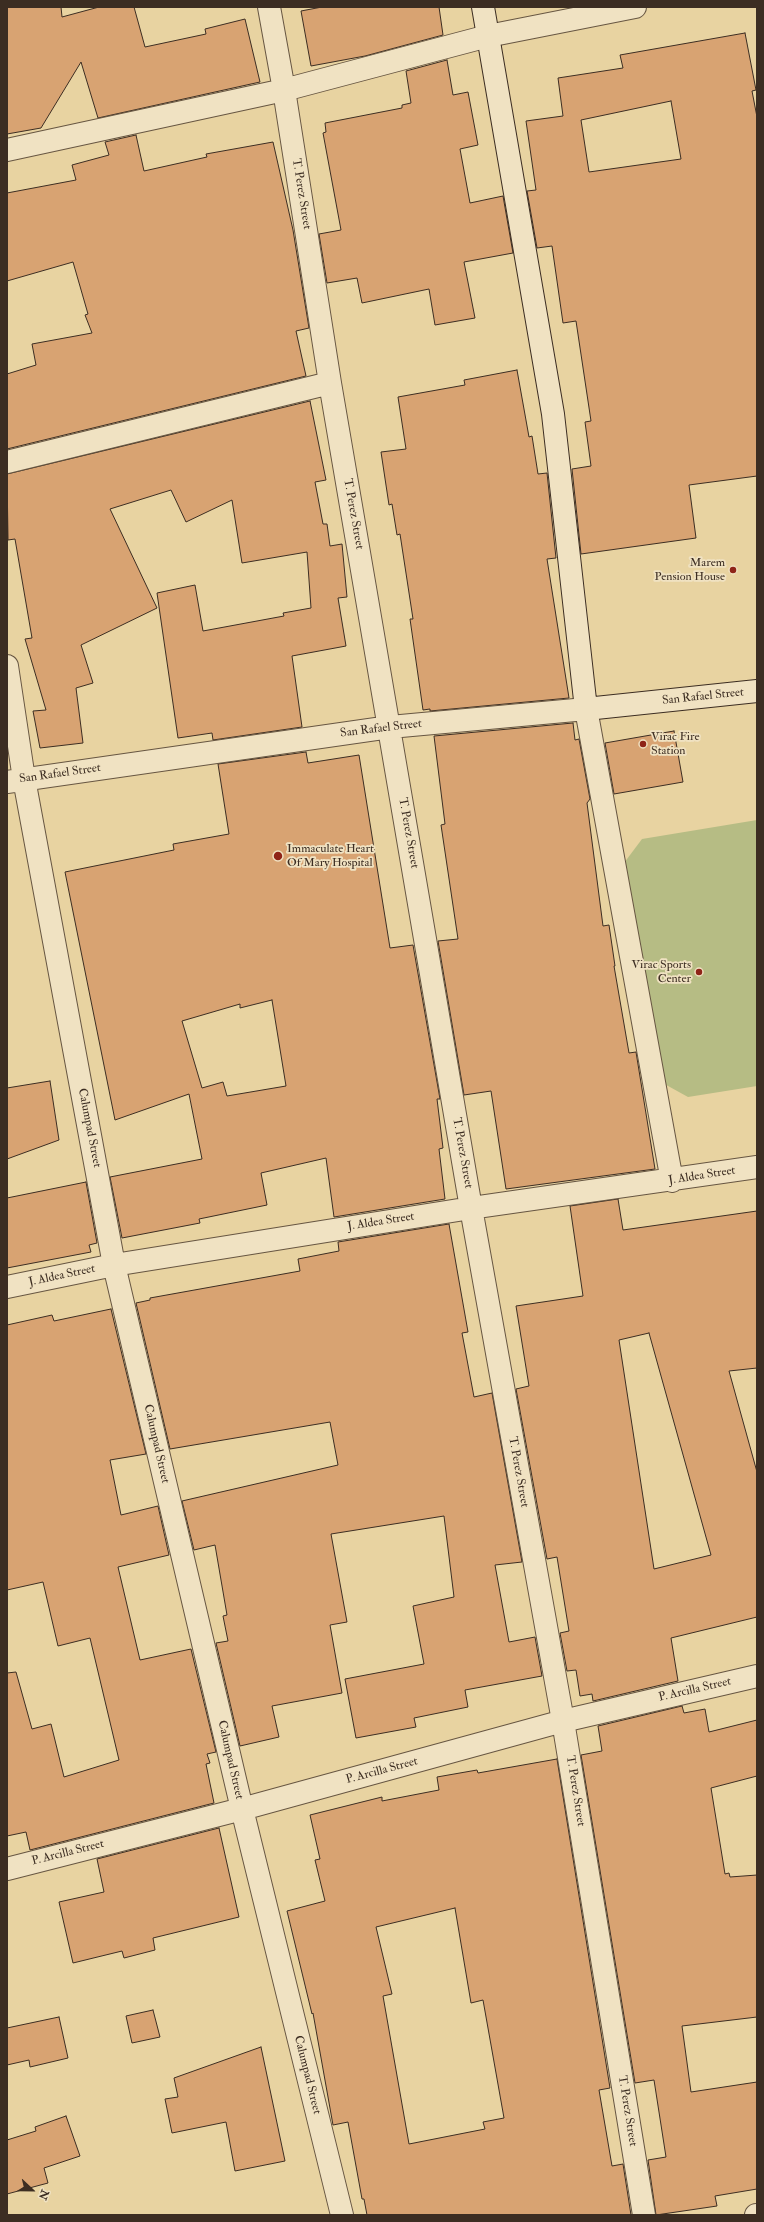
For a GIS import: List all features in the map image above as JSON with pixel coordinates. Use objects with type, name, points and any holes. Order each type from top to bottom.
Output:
[{"type":"street","name":"T. Perez Street","points":[[269,7],[284,90],[330,382],[471,1208],[563,1720],[644,2215]]},
{"type":"street","points":[[483,7],[553,414],[586,708],[672,1181]]},
{"type":"street","points":[[7,150],[284,90],[488,36],[634,7]]},
{"type":"street","points":[[7,462],[330,382]]},
{"type":"street","name":"Calumpad Street","points":[[7,666],[16,781],[114,1265],[242,1809],[342,2215]]},
{"type":"street","name":"San Rafael Street","points":[[16,781],[390,727],[757,691]]},
{"type":"street","name":"J. Aldea Street","points":[[7,1287],[114,1265],[471,1208],[672,1181],[757,1167]]},
{"type":"street","name":"P. Arcilla Street","points":[[7,1869],[242,1809],[563,1720],[757,1676]]},
{"type":"green space","name":"Virac Sports Center","points":[[757,820],[757,1086],[688,1097],[659,1081],[624,863],[642,839]]},
{"type":"building","points":[[7,7],[61,7],[62,17],[99,7],[134,7],[145,47],[206,34],[205,29],[245,19],[260,82],[98,118],[81,62],[41,128],[7,134]]},
{"type":"building","points":[[322,7],[439,7],[443,35],[365,56],[311,66],[301,11]]},
{"type":"building","points":[[745,33],[756,90],[752,91],[757,117],[757,476],[689,485],[696,538],[581,554],[572,469],[591,466],[585,422],[591,421],[576,321],[563,323],[552,246],[537,248],[527,191],[536,190],[526,121],[563,116],[558,78],[623,68],[620,55]],"holes":[[[671,101],[681,159],[589,172],[581,120]]]},
{"type":"building","points":[[447,60],[453,95],[468,92],[478,145],[460,149],[470,203],[503,196],[513,253],[464,262],[475,318],[435,325],[429,289],[362,303],[357,278],[327,283],[319,234],[341,230],[323,133],[326,132],[325,123],[402,108],[402,105],[411,103],[406,71]]},
{"type":"building","points":[[136,135],[144,171],[207,157],[206,154],[273,142],[293,230],[309,328],[296,331],[306,376],[7,449],[7,374],[36,365],[32,344],[92,333],[85,315],[88,314],[73,262],[7,281],[7,193],[76,180],[72,165],[109,155],[105,142]]},
{"type":"building","points":[[517,370],[529,437],[532,436],[538,474],[547,473],[556,558],[547,559],[569,698],[430,711],[430,709],[423,710],[410,619],[413,619],[400,534],[397,535],[392,504],[389,505],[381,452],[406,449],[398,397],[465,385],[464,380]]},
{"type":"building","points":[[310,401],[326,480],[315,482],[323,524],[327,524],[330,546],[342,544],[347,597],[338,598],[346,646],[292,656],[302,727],[213,740],[212,733],[178,738],[157,593],[195,585],[203,631],[284,616],[283,613],[311,608],[307,552],[242,563],[232,500],[186,522],[171,490],[110,509],[157,608],[81,645],[93,683],[76,688],[83,743],[40,748],[33,711],[46,710],[25,639],[32,638],[15,539],[8,540],[7,474]]},
{"type":"building","points":[[573,723],[575,740],[579,739],[590,799],[587,803],[603,926],[609,925],[614,966],[629,1053],[636,1052],[655,1169],[506,1189],[491,1091],[464,1095],[438,941],[458,939],[441,825],[445,824],[434,736]]},
{"type":"building","points":[[674,731],[683,782],[614,794],[605,743]]},
{"type":"building","points":[[306,752],[308,763],[359,755],[390,948],[413,945],[440,1099],[437,1099],[443,1148],[439,1149],[445,1199],[334,1217],[326,1158],[261,1173],[267,1205],[199,1219],[200,1223],[122,1238],[110,1177],[202,1159],[189,1094],[115,1120],[65,872],[174,850],[173,844],[229,834],[218,764]],"holes":[[[272,1000],[286,1086],[227,1096],[223,1082],[202,1088],[182,1021],[240,1004],[240,1008]]]},
{"type":"building","points":[[50,1081],[59,1140],[7,1159],[7,1088]]},
{"type":"building","points":[[86,1182],[97,1243],[89,1245],[91,1252],[7,1268],[7,1198]]},
{"type":"building","points":[[618,1199],[623,1230],[757,1211],[757,1368],[729,1371],[757,1472],[757,1617],[671,1638],[678,1681],[593,1701],[592,1694],[580,1696],[576,1670],[567,1671],[560,1633],[569,1631],[557,1557],[547,1559],[516,1389],[529,1386],[516,1306],[583,1296],[570,1206]],"holes":[[[649,1333],[711,1555],[654,1569],[619,1340]]]},
{"type":"building","points":[[449,1224],[468,1332],[462,1333],[474,1397],[492,1393],[522,1562],[495,1565],[509,1642],[535,1637],[542,1676],[465,1690],[468,1707],[414,1718],[416,1727],[356,1738],[345,1679],[424,1664],[413,1606],[454,1597],[444,1516],[331,1534],[347,1622],[330,1625],[342,1693],[272,1706],[279,1737],[240,1746],[216,1643],[228,1641],[223,1616],[227,1615],[215,1545],[194,1550],[182,1501],[338,1465],[330,1422],[170,1449],[136,1303],[150,1300],[150,1298],[300,1271],[298,1259],[339,1251],[338,1242]]},
{"type":"building","points":[[111,1309],[146,1454],[110,1460],[121,1515],[158,1506],[169,1555],[118,1567],[140,1660],[191,1649],[216,1752],[207,1754],[210,1763],[206,1764],[214,1803],[30,1850],[26,1832],[7,1836],[7,1673],[16,1672],[32,1729],[51,1724],[64,1777],[119,1760],[90,1638],[58,1646],[43,1582],[7,1590],[7,1325],[52,1315],[54,1321]]},
{"type":"building","points":[[682,1706],[684,1713],[705,1709],[709,1732],[757,1720],[757,1776],[711,1788],[725,1874],[729,1873],[730,1877],[757,1875],[757,2017],[682,2026],[691,2092],[757,2082],[757,2189],[715,2196],[717,2206],[656,2215],[648,2160],[666,2157],[654,2080],[635,2083],[581,1755],[602,1751],[598,1726]]},
{"type":"building","points":[[557,1759],[610,2088],[599,2090],[612,2166],[623,2164],[631,2215],[367,2215],[364,2199],[362,2199],[348,2122],[333,2125],[313,2013],[312,2014],[287,1911],[325,1901],[315,1860],[320,1859],[310,1815],[382,1797],[382,1801],[439,1790],[437,1777],[477,1770],[478,1773]],"holes":[[[455,1908],[471,2003],[483,2000],[504,2118],[483,2122],[485,2129],[409,2144],[383,1996],[392,1994],[376,1927]]]},
{"type":"building","points":[[219,1828],[239,1917],[153,1938],[155,1950],[124,1958],[122,1951],[73,1963],[59,1902],[104,1892],[97,1859]]},
{"type":"building","points":[[153,2010],[160,2037],[132,2043],[126,2016]]},
{"type":"building","points":[[59,2017],[68,2058],[30,2067],[29,2060],[7,2065],[7,2028]]},
{"type":"building","points":[[261,2047],[285,2161],[235,2171],[226,2122],[172,2133],[165,2099],[178,2097],[174,2078]]},
{"type":"building","points":[[66,2116],[80,2156],[44,2168],[48,2183],[7,2194],[7,2140],[36,2131],[35,2127]]},
{"type":"place","name":"Marem Pension House","points":[[733,570]]},
{"type":"place","name":"Virac Fire Station","points":[[643,744]]},
{"type":"place","name":"Immaculate Heart Of Mary Hospital","points":[[278,856]]},
{"type":"place","name":"Virac Sports Center","points":[[699,972]]}]
